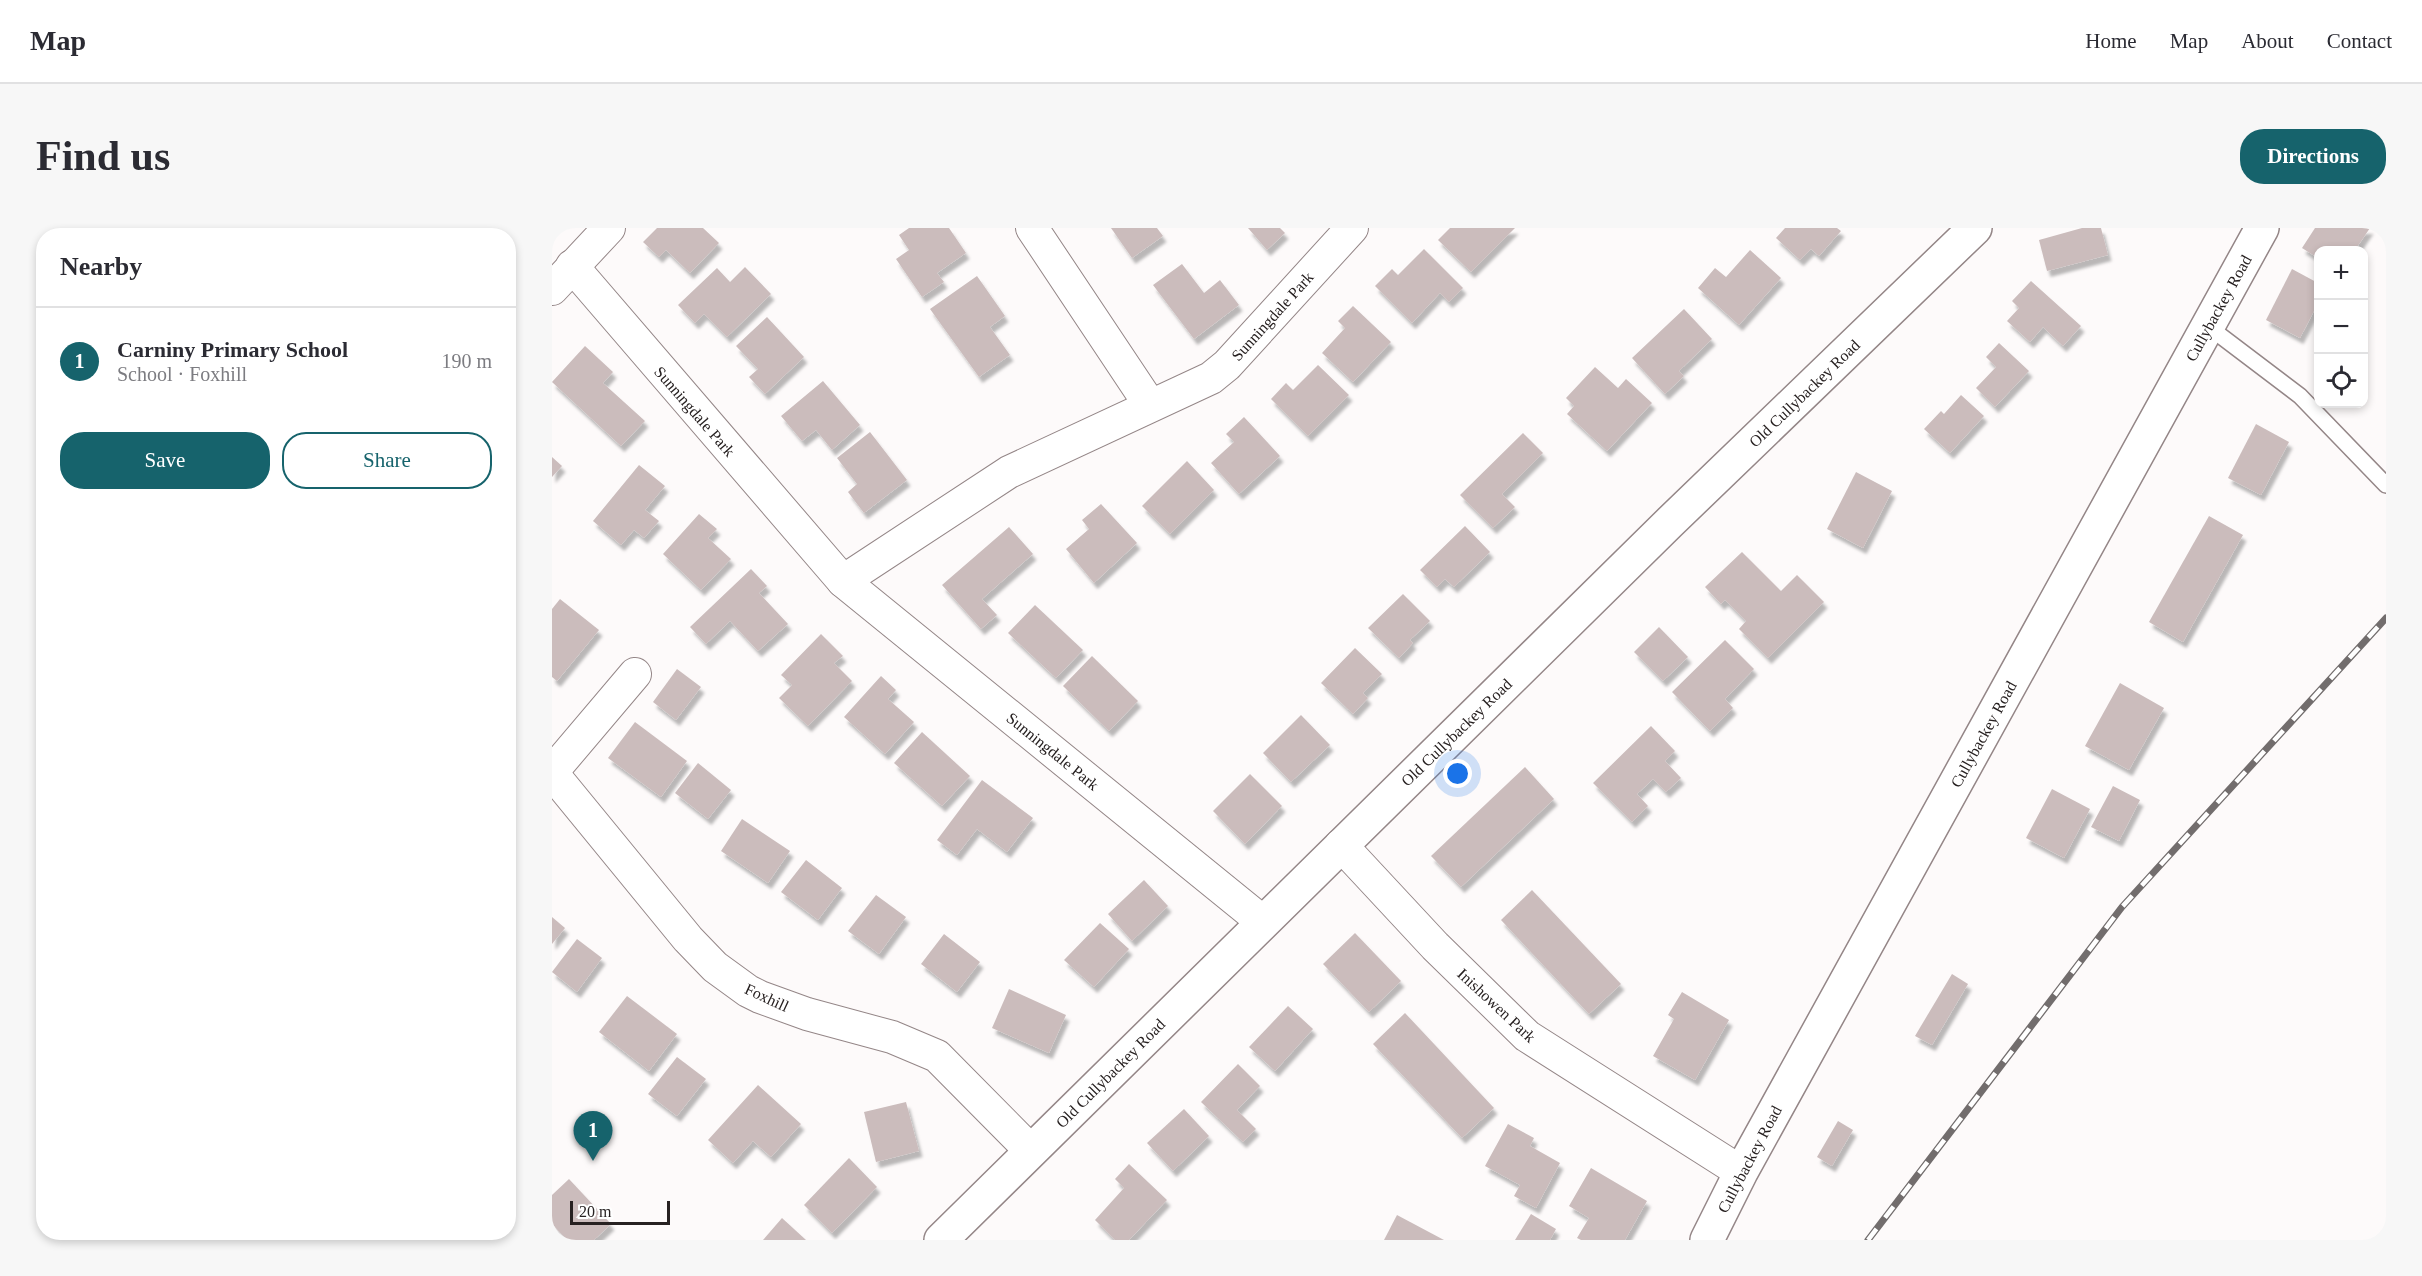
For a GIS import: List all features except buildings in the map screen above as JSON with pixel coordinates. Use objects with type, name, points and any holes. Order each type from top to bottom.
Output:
[{"type":"street","name":"Sunningdale Park","points":[[609,228],[562,278],[843,581],[1263,922]]},
{"type":"street","points":[[1032,228],[1150,405]]},
{"type":"street","name":"Sunningdale Park","points":[[843,581],[990,482],[1150,405],[1203,383],[1220,372],[1353,228]]},
{"type":"street","name":"Old Cullybackey Road","points":[[953,1236],[1031,1151],[1341,844],[1677,515],[1975,228]]},
{"type":"street","name":"Cullybackey Road","points":[[1707,1240],[1741,1172],[2262,228]]},
{"type":"street","name":"Foxhill","points":[[634,674],[552,772],[688,939],[715,967],[748,991],[807,1014],[892,1037],[938,1056],[1031,1151]]},
{"type":"street","name":"Inishowen Park","points":[[1341,844],[1435,946],[1527,1036],[1741,1172]]},
{"type":"lane","points":[[2209,327],[2300,396],[2386,485]]},
{"type":"railway","points":[[1868,1240],[2122,907],[2386,618]]},
{"type":"place","name":"Carniny Primary School","points":[[593,1161]]}]
